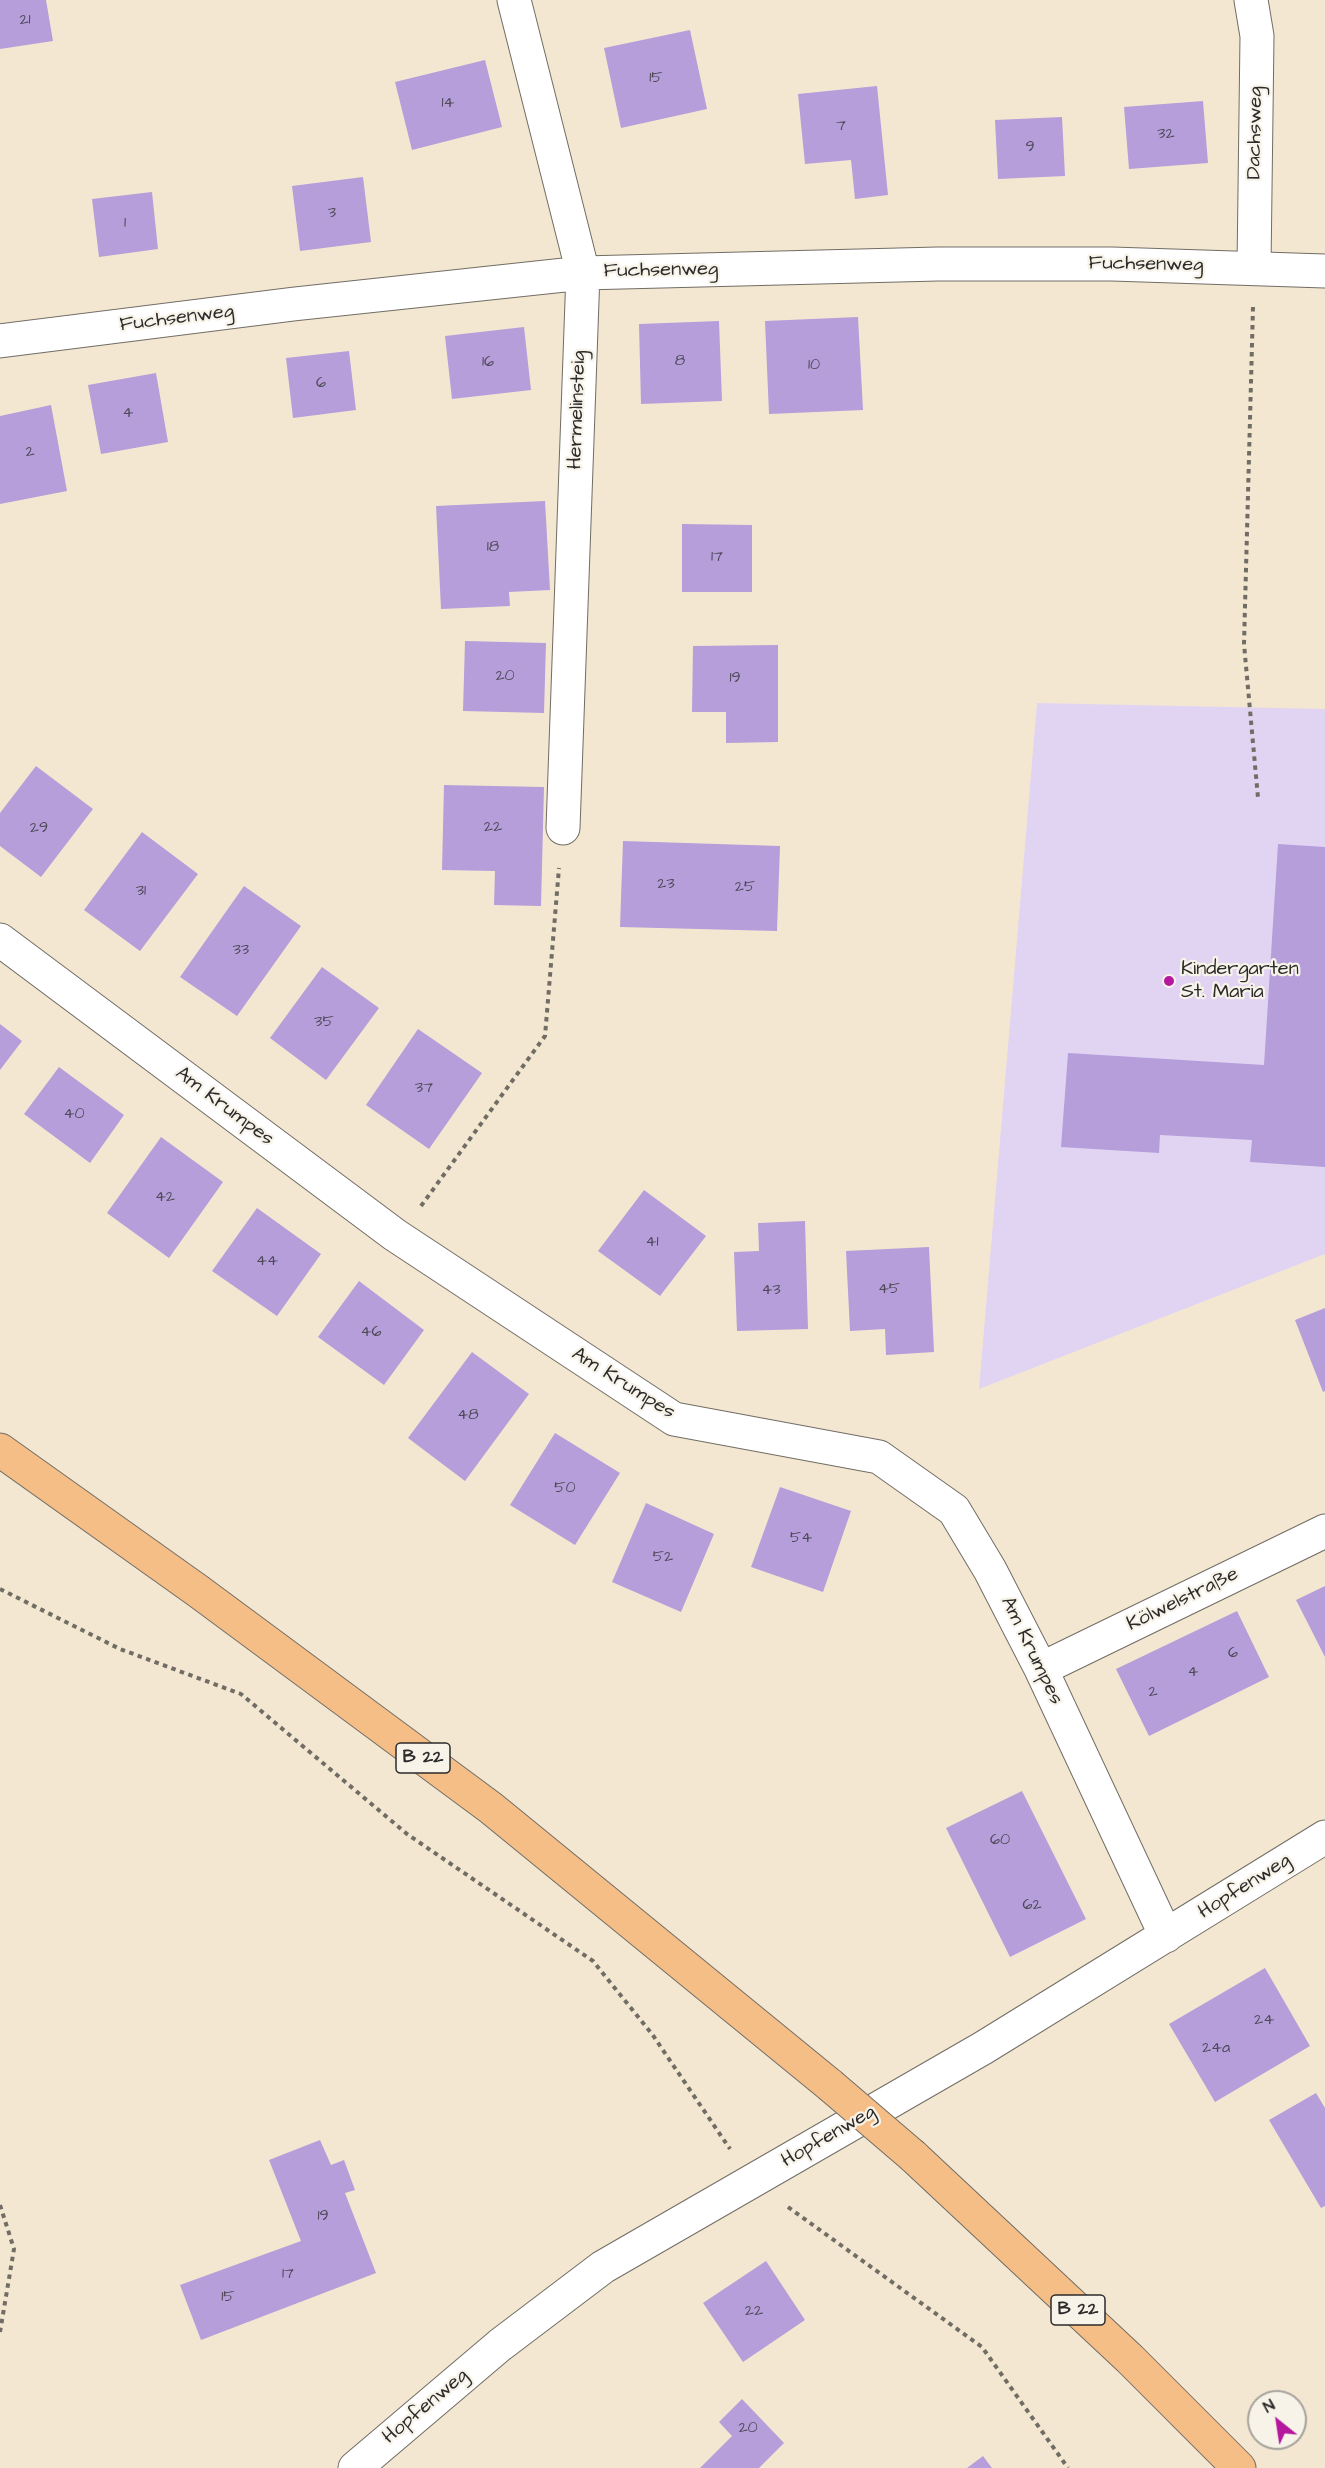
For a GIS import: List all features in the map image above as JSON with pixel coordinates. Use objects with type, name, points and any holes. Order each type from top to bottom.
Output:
[{"type":"main road","name":"B 22","points":[[0,1450],[198,1591],[491,1808],[830,2085],[913,2156],[1130,2359],[1239,2468]]},
{"type":"street","name":"Hermelinsteig","points":[[514,0],[583,273],[563,828]]},
{"type":"street","name":"Dachsweg","points":[[1251,0],[1257,36],[1254,267]]},
{"type":"street","name":"Fuchsenweg","points":[[0,341],[283,306],[583,273],[938,264],[1112,264],[1325,271]]},
{"type":"street","name":"Am Krumpes","points":[[0,940],[395,1235],[674,1419],[879,1457],[954,1510],[990,1570],[1041,1669],[1166,1936]]},
{"type":"street","name":"Kölwelstraße","points":[[1041,1669],[1325,1530]]},
{"type":"street","name":"Hopfenweg","points":[[355,2468],[500,2345],[603,2268],[983,2048],[1325,1837]]},
{"type":"path","points":[[1254,267],[1244,644],[1258,798]]},
{"type":"path","points":[[395,1235],[422,1205],[544,1036],[563,828]]},
{"type":"path","points":[[0,1589],[120,1648],[241,1694],[407,1834],[593,1961],[652,2034],[753,2181],[982,2347],[1068,2468]]},
{"type":"path","points":[[0,2205],[14,2248],[0,2332]]},
{"type":"shaded area","name":"Kindergarten St. Maria","points":[[1037,703],[1325,709],[1325,1254],[979,1389]]},
{"type":"building","points":[[0,0],[46,0],[53,41],[0,49]]},
{"type":"building","points":[[690,30],[707,109],[621,128],[604,48]]},
{"type":"building","points":[[485,60],[502,127],[412,150],[395,82]]},
{"type":"building","points":[[877,86],[888,195],[855,199],[851,160],[805,164],[798,94]]},
{"type":"building","points":[[1203,101],[1208,163],[1129,169],[1124,107]]},
{"type":"building","points":[[1062,117],[1065,176],[998,179],[995,120]]},
{"type":"building","points":[[363,177],[371,242],[300,251],[292,186]]},
{"type":"building","points":[[152,192],[158,249],[99,257],[92,199]]},
{"type":"building","points":[[858,317],[863,410],[769,414],[765,321]]},
{"type":"building","points":[[719,321],[722,401],[641,404],[639,324]]},
{"type":"building","points":[[524,327],[531,390],[452,399],[445,336]]},
{"type":"building","points":[[349,351],[356,410],[293,418],[286,358]]},
{"type":"building","points":[[156,373],[168,442],[101,454],[88,385]]},
{"type":"building","points":[[51,405],[67,491],[0,504],[0,416]]},
{"type":"building","points":[[545,501],[550,590],[509,592],[510,606],[441,609],[436,506]]},
{"type":"building","points":[[682,524],[752,525],[752,592],[682,592]]},
{"type":"building","points":[[465,641],[546,643],[544,713],[463,711]]},
{"type":"building","points":[[778,645],[778,742],[726,743],[726,712],[692,712],[693,646]]},
{"type":"building","points":[[36,766],[93,809],[41,877],[0,846],[0,813]]},
{"type":"building","points":[[444,785],[544,787],[541,906],[494,905],[495,871],[442,870]]},
{"type":"building","points":[[142,832],[198,874],[140,951],[84,910]]},
{"type":"building","points":[[623,841],[780,846],[777,931],[620,927]]},
{"type":"building","points":[[1278,844],[1325,847],[1325,1167],[1250,1162],[1252,1140],[1160,1135],[1159,1153],[1061,1147],[1068,1053],[1264,1065]]},
{"type":"building","points":[[244,886],[301,926],[237,1016],[180,977]]},
{"type":"building","points":[[322,967],[379,1008],[326,1080],[270,1038]]},
{"type":"building","points":[[0,1024],[22,1041],[0,1070]]},
{"type":"building","points":[[418,1029],[482,1073],[429,1149],[366,1105]]},
{"type":"building","points":[[59,1067],[124,1115],[90,1163],[24,1114]]},
{"type":"building","points":[[161,1137],[223,1182],[169,1258],[107,1213]]},
{"type":"building","points":[[644,1190],[706,1236],[660,1296],[598,1251]]},
{"type":"building","points":[[257,1208],[321,1254],[277,1316],[212,1271]]},
{"type":"building","points":[[805,1221],[808,1329],[737,1331],[734,1252],[759,1251],[758,1223]]},
{"type":"building","points":[[929,1247],[934,1352],[886,1355],[885,1329],[850,1331],[846,1251]]},
{"type":"building","points":[[359,1281],[424,1330],[384,1385],[318,1337]]},
{"type":"building","points":[[1325,1308],[1325,1391],[1323,1392],[1295,1320]]},
{"type":"building","points":[[472,1352],[529,1394],[465,1481],[408,1438]]},
{"type":"building","points":[[555,1433],[620,1473],[575,1545],[510,1505]]},
{"type":"building","points":[[780,1487],[851,1511],[823,1592],[751,1567]]},
{"type":"building","points":[[646,1503],[714,1534],[681,1612],[612,1582]]},
{"type":"building","points":[[1325,1586],[1325,1657],[1296,1600]]},
{"type":"building","points":[[1237,1611],[1269,1677],[1149,1736],[1116,1669]]},
{"type":"building","points":[[1022,1791],[1086,1919],[1010,1957],[946,1828]]},
{"type":"building","points":[[1265,1968],[1310,2046],[1215,2102],[1169,2024]]},
{"type":"building","points":[[1316,2093],[1325,2108],[1325,2206],[1321,2208],[1269,2120]]},
{"type":"building","points":[[320,2140],[331,2165],[344,2160],[355,2190],[345,2193],[376,2273],[201,2340],[180,2285],[301,2241],[269,2160]]},
{"type":"building","points":[[766,2261],[805,2320],[743,2362],[703,2303]]},
{"type":"building","points":[[742,2399],[784,2443],[759,2468],[700,2468],[732,2436],[719,2422]]},
{"type":"building","points":[[983,2456],[992,2468],[967,2468]]},
{"type":"place","name":"Kindergarten St. Maria","points":[[1169,981]]}]
